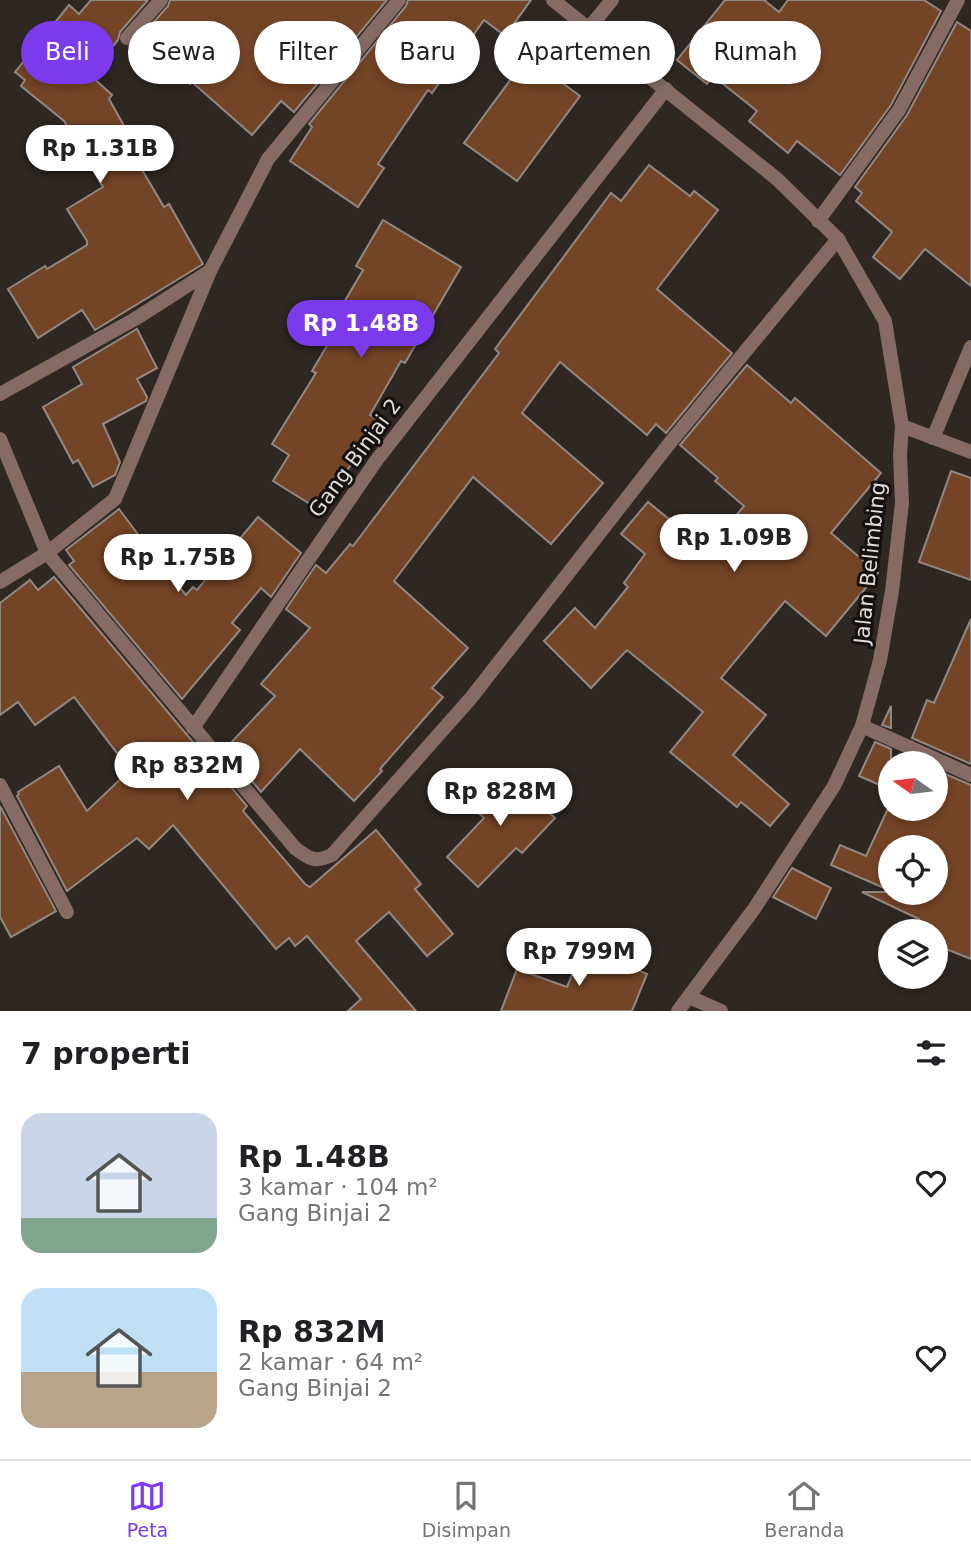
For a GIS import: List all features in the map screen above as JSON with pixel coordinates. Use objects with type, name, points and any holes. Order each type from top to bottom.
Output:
[{"type":"street","points":[[127,38],[161,0]]},
{"type":"street","points":[[0,582],[47,553],[110,505],[120,493],[210,271],[276,147],[399,0]]},
{"type":"street","name":"Jalan Belimbing","points":[[553,0],[580,21]]},
{"type":"street","points":[[595,21],[612,0]]},
{"type":"street","points":[[818,221],[899,110],[958,0]]},
{"type":"street","name":"Jalan Belimbing","points":[[660,84],[723,138],[777,179],[838,239],[885,321],[902,426],[902,503],[892,591],[880,660],[862,726],[834,786],[754,909],[678,1011]]},
{"type":"street","name":"Gang Binjai 2","points":[[193,728],[376,461],[666,89]]},
{"type":"street","points":[[0,439],[47,553],[295,848],[307,858],[321,860],[332,855],[471,698],[669,444],[838,239]]},
{"type":"street","points":[[0,394],[135,319],[210,271]]},
{"type":"street","points":[[933,438],[971,347]]},
{"type":"street","points":[[902,426],[971,452]]},
{"type":"street","points":[[862,726],[971,775]]},
{"type":"street","points":[[0,785],[67,912]]},
{"type":"street","points":[[689,997],[721,1011]]},
{"type":"building","points":[[91,0],[148,0],[128,21],[114,45],[114,21],[56,21],[69,5],[79,14]]},
{"type":"building","points":[[170,0],[387,0],[361,31],[361,21],[254,21],[254,84],[317,84],[294,112],[281,101],[252,135],[194,84],[240,84],[240,21],[155,21]]},
{"type":"building","points":[[408,0],[531,0],[516,21],[494,21],[494,28],[484,20],[480,26],[480,21],[394,21]]},
{"type":"building","points":[[725,0],[764,0],[779,12],[788,0],[924,0],[941,11],[891,105],[840,175],[797,141],[788,153],[749,121],[757,111],[723,84],[821,84],[821,21],[708,21]]},
{"type":"building","points":[[957,22],[971,31],[971,286],[925,249],[900,279],[873,257],[892,232],[856,201],[862,193],[855,187],[907,115]]},
{"type":"building","points":[[375,44],[375,84],[438,84],[432,93],[428,90],[378,164],[384,168],[358,207],[290,161],[312,127],[309,124],[342,84],[361,84],[361,61]]},
{"type":"building","points":[[689,45],[689,70],[677,60]]},
{"type":"building","points":[[21,65],[21,77],[15,72]]},
{"type":"building","points":[[100,84],[112,95],[109,99],[146,165],[141,168],[164,207],[169,204],[203,264],[95,330],[82,310],[38,338],[8,289],[87,245],[67,209],[103,187],[64,121],[21,86]]},
{"type":"building","points":[[507,84],[564,84],[580,96],[517,181],[464,143]]},
{"type":"building","points":[[649,165],[690,196],[694,191],[718,210],[657,289],[732,353],[666,433],[656,424],[647,435],[560,362],[522,413],[603,483],[551,544],[473,477],[394,581],[468,648],[432,688],[443,697],[354,801],[300,749],[261,792],[225,749],[275,696],[261,684],[310,628],[286,609],[316,565],[326,573],[350,544],[353,546],[499,353],[495,349],[611,193],[621,201]]},
{"type":"building","points":[[383,220],[461,267],[405,363],[401,361],[370,415],[378,420],[339,484],[335,482],[318,509],[273,481],[289,455],[272,444],[316,373],[312,371],[339,325],[333,321],[363,270],[356,266]]},
{"type":"building","points":[[137,329],[157,368],[137,379],[147,397],[146,401],[103,424],[120,462],[115,475],[93,487],[78,460],[73,463],[43,407],[82,384],[73,367]]},
{"type":"building","points":[[747,365],[791,403],[795,398],[881,473],[831,533],[878,573],[826,636],[785,601],[721,678],[766,715],[733,755],[789,804],[770,826],[741,802],[737,807],[670,752],[703,712],[627,650],[591,688],[544,641],[575,608],[595,628],[628,587],[624,583],[645,554],[621,534],[648,502],[707,550],[744,506],[715,481],[718,478],[680,445]]},
{"type":"building","points":[[951,471],[971,478],[971,580],[919,562]]},
{"type":"building","points":[[119,509],[143,541],[141,542],[186,595],[193,587],[197,590],[258,517],[301,553],[271,597],[261,588],[232,623],[240,630],[182,699],[69,565],[74,561],[66,550]]},
{"type":"building","points":[[54,577],[247,806],[243,811],[305,884],[310,887],[376,830],[421,884],[415,889],[453,934],[427,956],[389,912],[356,941],[416,1011],[348,1011],[361,999],[307,936],[295,946],[289,938],[276,949],[173,825],[149,849],[137,838],[67,891],[17,796],[18,792],[59,766],[87,811],[130,770],[74,697],[35,725],[18,702],[0,715],[0,603],[30,580],[38,590]]},
{"type":"building","points":[[971,619],[971,764],[948,754],[948,751],[942,751],[912,738],[927,700],[934,703]]},
{"type":"building","points":[[891,706],[891,728],[882,725]]},
{"type":"building","points":[[875,742],[891,749],[878,751],[878,784],[859,776]]},
{"type":"building","points":[[507,773],[555,818],[522,853],[516,848],[478,887],[447,857],[484,818],[474,809],[481,802],[473,794],[487,778],[496,786]]},
{"type":"building","points":[[948,775],[971,785],[971,959],[948,950],[948,919],[919,919],[889,905],[948,905],[948,835],[878,835],[878,885],[831,865],[840,845],[866,856],[882,821],[948,821]]},
{"type":"building","points":[[0,806],[56,911],[11,937],[0,917]]},
{"type":"building","points":[[792,868],[831,888],[816,919],[773,897]]},
{"type":"building","points":[[862,892],[878,892],[878,900]]},
{"type":"building","points":[[583,947],[647,974],[632,1011],[501,1011],[517,969],[567,987]]}]
